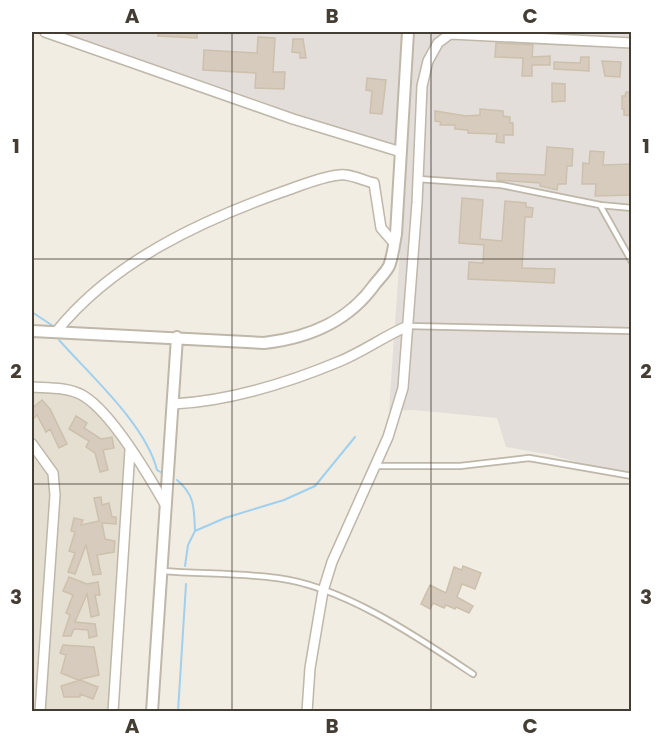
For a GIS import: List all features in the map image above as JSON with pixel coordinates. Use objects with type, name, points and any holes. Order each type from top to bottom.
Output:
[{"type":"street","points":[[45,32],[293,118],[401,152]]},
{"type":"street","points":[[32,331],[264,343],[288,340],[315,332],[340,319],[368,294],[389,266],[394,243],[408,32]]},
{"type":"street","points":[[307,711],[310,668],[323,591],[332,562],[388,436],[403,388],[418,179],[422,86],[428,61],[438,43],[450,34],[632,43]]},
{"type":"street","points":[[57,332],[72,312],[101,285],[193,228],[250,203],[340,174],[374,183],[381,228],[394,243]]},
{"type":"street","points":[[173,404],[242,396],[339,361],[382,337],[408,326]]},
{"type":"street","points":[[152,711],[177,337]]},
{"type":"street","points":[[32,387],[72,391],[93,402],[149,475],[166,506]]},
{"type":"street","points":[[32,444],[53,473],[55,495],[40,711]]},
{"type":"street","points":[[113,711],[130,450]]},
{"type":"lane","points":[[418,179],[501,185],[600,205],[632,208]]},
{"type":"lane","points":[[600,205],[632,262]]},
{"type":"lane","points":[[408,326],[632,331]]},
{"type":"lane","points":[[375,466],[460,466],[529,458],[632,476]]},
{"type":"lane","points":[[162,572],[278,578],[323,591],[398,624],[473,674]]},
{"type":"shaded area","points":[[56,32],[631,32],[631,478],[552,455],[506,447],[497,418],[414,410],[389,411],[407,150],[366,144]]},
{"type":"shaded area","points":[[32,389],[76,393],[132,448],[113,711],[32,711]]},
{"type":"building","points":[[158,32],[197,32],[197,38],[158,36]]},
{"type":"building","points":[[258,37],[275,38],[273,72],[285,72],[284,89],[255,88],[256,73],[203,70],[204,50],[257,53]]},
{"type":"building","points":[[293,39],[303,39],[306,58],[300,58],[300,53],[292,52]]},
{"type":"building","points":[[496,43],[533,45],[532,57],[550,56],[550,65],[532,65],[532,76],[522,76],[523,58],[495,57]]},
{"type":"building","points":[[581,57],[589,57],[589,71],[554,69],[554,62],[580,63]]},
{"type":"building","points":[[602,61],[621,62],[620,77],[605,76]]},
{"type":"building","points":[[367,78],[386,80],[382,114],[370,113],[372,91],[366,90]]},
{"type":"building","points":[[552,83],[565,84],[565,101],[552,102]]},
{"type":"building","points":[[626,92],[632,92],[632,116],[624,115],[624,109],[622,109],[622,96],[625,96]]},
{"type":"building","points":[[480,109],[503,111],[503,116],[510,117],[510,123],[513,123],[513,135],[504,135],[504,143],[496,142],[497,134],[468,133],[468,130],[455,129],[455,125],[440,125],[441,122],[435,121],[435,111],[466,116],[480,115]]},
{"type":"building","points":[[547,147],[573,149],[572,166],[567,166],[566,184],[558,184],[557,190],[540,186],[540,183],[497,180],[497,173],[545,175]]},
{"type":"building","points":[[590,151],[604,152],[603,165],[632,164],[632,195],[595,196],[596,184],[582,184],[583,163],[589,164]]},
{"type":"building","points":[[462,198],[483,200],[480,239],[502,241],[505,201],[526,203],[526,207],[533,208],[532,217],[525,217],[522,268],[555,269],[554,283],[468,279],[469,262],[483,263],[484,245],[459,243]]},
{"type":"building","points":[[42,400],[50,409],[67,444],[59,448],[50,429],[46,432],[37,415],[32,420],[32,408]]},
{"type":"building","points":[[76,416],[87,423],[84,428],[101,439],[112,437],[114,448],[103,450],[108,470],[100,472],[95,453],[86,447],[89,441],[69,429]]},
{"type":"building","points":[[101,497],[102,505],[109,503],[112,517],[116,517],[116,524],[102,523],[105,539],[115,541],[114,552],[97,555],[101,574],[93,575],[86,545],[75,574],[68,572],[75,553],[69,551],[75,532],[71,531],[74,518],[83,520],[81,525],[99,521],[94,498]]},
{"type":"building","points":[[463,566],[481,573],[475,589],[462,584],[457,597],[473,606],[469,613],[446,605],[444,608],[433,603],[430,609],[421,604],[430,585],[446,593],[454,567],[462,570]]},
{"type":"building","points":[[69,577],[87,584],[98,582],[100,595],[95,595],[99,615],[91,617],[87,594],[75,622],[95,624],[97,636],[89,638],[88,630],[74,629],[71,636],[63,636],[70,615],[66,613],[73,595],[63,591]]},
{"type":"building","points":[[63,645],[94,647],[99,675],[78,680],[61,673],[66,655],[60,653]]},
{"type":"building","points":[[80,680],[98,687],[93,699],[80,694],[80,697],[64,697],[61,686]]},
{"type":"waterway","points":[[32,312],[53,326]]},
{"type":"waterway","points":[[59,340],[130,419],[142,436],[157,470],[162,473]]},
{"type":"waterway","points":[[185,566],[188,545],[195,531],[225,518],[284,500],[315,486],[355,437]]},
{"type":"waterway","points":[[177,480],[190,497],[194,509],[195,531]]},
{"type":"waterway","points":[[178,712],[186,584]]}]
